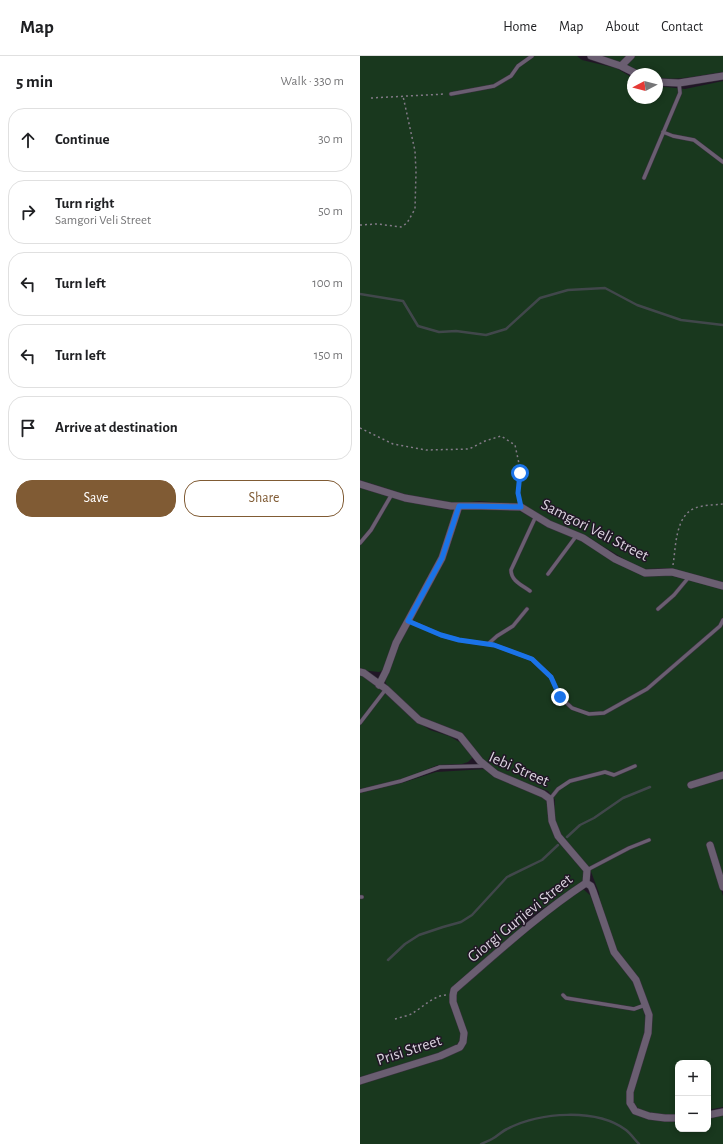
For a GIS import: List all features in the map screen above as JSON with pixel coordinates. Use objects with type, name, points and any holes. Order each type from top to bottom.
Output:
[{"type":"street","points":[[591,56],[627,69]]},
{"type":"street","points":[[622,66],[631,56]]},
{"type":"street","points":[[663,83],[679,84],[723,76]]},
{"type":"street","name":"Samgori Veli Street","points":[[360,484],[405,498],[451,506],[521,507],[549,524],[583,538],[615,559],[645,573],[672,572],[723,586]]},
{"type":"street","points":[[379,684],[386,672],[396,643],[442,558],[459,506]]},
{"type":"street","points":[[360,672],[364,673],[386,689],[419,720],[460,736],[480,761],[486,766]]},
{"type":"street","name":"Iebi Street","points":[[486,766],[496,774],[543,794],[550,799],[552,821],[558,836],[587,870]]},
{"type":"street","points":[[691,785],[723,774]]},
{"type":"street","points":[[710,845],[723,887]]},
{"type":"street","points":[[586,883],[587,870]]},
{"type":"street","name":"Giorgi Gurjievi Street","points":[[453,995],[454,990],[522,931],[586,883],[591,886],[614,952],[636,980],[649,1015],[648,1033],[630,1092],[630,1103],[635,1111],[648,1116],[675,1118]]},
{"type":"street","name":"Prisi Street","points":[[360,1081],[440,1056],[460,1048],[464,1042],[464,1032],[458,1019],[453,995]]},
{"type":"street","points":[[711,1114],[723,1112]]},
{"type":"lane","points":[[451,94],[494,86],[511,76],[518,66],[532,56]]},
{"type":"lane","points":[[644,178],[680,93],[679,84]]},
{"type":"lane","points":[[663,132],[673,136],[694,140],[723,162]]},
{"type":"lane","points":[[360,543],[372,530],[392,493]]},
{"type":"lane","points":[[530,591],[511,576],[511,570],[536,516]]},
{"type":"lane","points":[[548,574],[577,535]]},
{"type":"lane","points":[[658,609],[674,595],[689,577]]},
{"type":"lane","points":[[488,644],[497,636],[513,626],[527,609]]},
{"type":"lane","points":[[408,621],[441,635],[459,640],[488,644],[532,659],[551,677],[560,697],[572,708],[589,714],[604,713],[647,689],[720,626],[723,620]]},
{"type":"lane","points":[[360,722],[386,689]]},
{"type":"lane","name":"Iebi Street","points":[[360,791],[400,782],[440,768],[486,766]]},
{"type":"lane","points":[[550,799],[558,789],[570,781],[605,772],[614,775],[636,766]]},
{"type":"lane","points":[[587,870],[629,848],[649,840]]},
{"type":"lane","points":[[563,995],[566,998],[634,1009],[645,1005]]},
{"type":"path","points":[[371,98],[451,94]]},
{"type":"path","points":[[360,225],[377,224],[401,227],[407,223],[415,209],[416,151],[403,96]]},
{"type":"path","points":[[360,428],[393,444],[426,450],[469,449],[500,436],[515,445],[520,473],[518,493],[521,507]]},
{"type":"path","points":[[672,572],[678,530],[684,516],[695,508],[723,504]]},
{"type":"path","points":[[395,1019],[413,1013],[422,1006],[442,995],[453,995]]},
{"type":"green space","points":[[360,56],[577,56],[582,60],[616,68],[627,74],[627,104],[663,104],[663,87],[685,89],[723,81],[723,583],[666,568],[644,569],[629,562],[588,537],[559,526],[523,505],[479,501],[452,504],[407,495],[360,480]]},
{"type":"green space","points":[[603,56],[723,56],[723,72],[682,78],[663,79],[663,68],[633,68]]},
{"type":"green space","points":[[360,487],[392,497],[449,510],[456,509],[439,559],[384,670],[379,672],[360,670]]},
{"type":"green space","points":[[462,510],[518,510],[549,528],[580,540],[646,576],[672,576],[723,589],[723,878],[708,846],[723,896],[723,1107],[711,1109],[711,1060],[675,1060],[675,1115],[654,1115],[642,1111],[633,1102],[632,1091],[652,1017],[616,950],[600,905],[599,893],[590,869],[560,833],[554,819],[555,800],[548,791],[502,773],[487,764],[462,734],[422,719],[388,688],[385,681],[395,654],[414,614],[446,557],[455,525]]},
{"type":"green space","points":[[360,674],[364,675],[418,722],[430,730],[449,736],[463,744],[472,753],[472,758],[468,762],[462,764],[438,765],[400,780],[360,789]]},
{"type":"green space","points":[[486,769],[538,793],[547,800],[553,831],[583,871],[583,882],[521,923],[522,928],[453,986],[451,1000],[461,1035],[456,1045],[451,1049],[360,1079],[360,793],[402,783],[436,772]]},
{"type":"green space","points":[[583,889],[590,895],[613,955],[634,982],[643,1005],[634,1007],[568,997],[566,1000],[634,1011],[643,1007],[646,1021],[646,1034],[627,1094],[632,1113],[675,1120],[675,1132],[711,1132],[711,1117],[723,1115],[723,1144],[360,1144],[360,1083],[461,1050],[467,1040],[467,1034],[455,1003],[456,990],[561,904]]},
{"type":"waterway","points":[[360,294],[403,301],[418,326],[439,332],[456,331],[486,335],[506,329],[540,298],[568,290],[605,288],[637,305],[681,320],[723,325]]},
{"type":"waterway","points":[[567,837],[580,825],[594,818],[623,798],[650,787]]},
{"type":"waterway","points":[[388,960],[405,944],[419,935],[461,922],[472,915],[507,877],[542,860],[558,845]]},
{"type":"waterway","points":[[481,1144],[520,1123],[551,1116],[568,1115],[599,1118],[614,1123],[630,1133],[639,1144]]},
{"type":"route","points":[[520,473],[518,493],[521,507],[459,506],[442,558],[408,621],[441,635],[459,640],[494,645],[532,659],[551,677],[560,697]]}]
